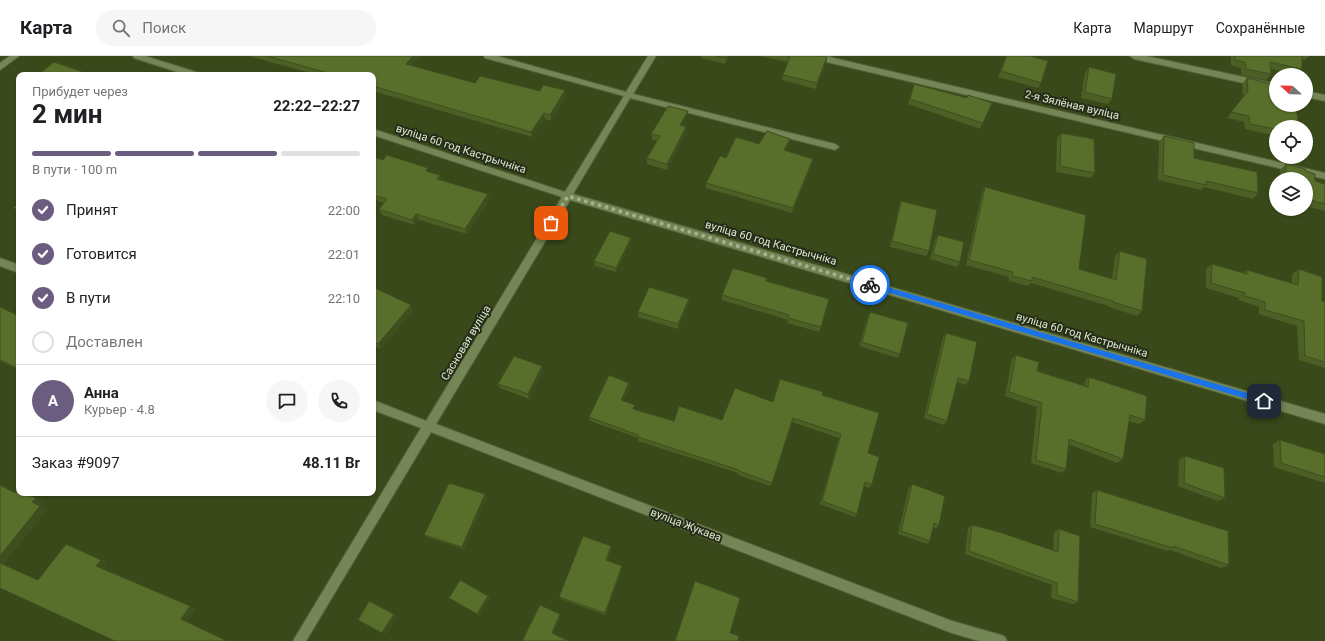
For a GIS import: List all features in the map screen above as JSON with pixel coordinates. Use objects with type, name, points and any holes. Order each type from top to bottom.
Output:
[{"type":"street","points":[[0,67],[15,56]]},
{"type":"street","points":[[137,56],[187,72]]},
{"type":"street","points":[[488,56],[628,95],[835,147]]},
{"type":"street","name":"Сасновая вуліца","points":[[299,641],[652,56]]},
{"type":"street","name":"2-я Зялёная вуліца","points":[[814,56],[1325,176]]},
{"type":"street","points":[[1134,56],[1269,86]]},
{"type":"street","points":[[1313,95],[1325,98]]},
{"type":"street","name":"вуліца 60 год Кастрычніка","points":[[376,133],[568,196],[1325,419]]},
{"type":"street","points":[[0,262],[16,268]]},
{"type":"street","name":"вуліца Жукава","points":[[376,407],[952,626],[1001,641]]},
{"type":"building","points":[[267,56],[413,56],[406,64],[475,83],[480,76],[540,91],[543,85],[565,90],[550,115],[544,113],[531,132],[376,87],[376,72],[324,72]]},
{"type":"building","points":[[716,56],[727,56],[726,58]]},
{"type":"building","points":[[787,56],[827,57],[817,83],[783,75],[790,57]]},
{"type":"building","points":[[1007,56],[1030,56],[1048,61],[1041,83],[1001,71]]},
{"type":"building","points":[[1235,56],[1302,56],[1302,68],[1270,62],[1269,74],[1246,69],[1245,62],[1235,60]]},
{"type":"building","points":[[54,62],[83,72],[42,72]]},
{"type":"building","points":[[1089,67],[1116,74],[1112,99],[1085,92]]},
{"type":"building","points":[[1247,78],[1269,84],[1269,112],[1297,112],[1298,120],[1269,120],[1269,128],[1250,124],[1249,116],[1231,112],[1248,91]]},
{"type":"building","points":[[914,84],[967,98],[968,95],[992,103],[983,123],[910,99]]},
{"type":"building","points":[[668,106],[688,111],[680,125],[686,127],[667,164],[647,158],[660,136],[651,134]]},
{"type":"building","points":[[767,131],[790,139],[784,150],[813,159],[793,208],[706,183],[720,156],[726,158],[736,137],[759,144]]},
{"type":"building","points":[[1061,133],[1094,139],[1095,173],[1060,166]]},
{"type":"building","points":[[1164,136],[1194,143],[1194,158],[1257,172],[1258,193],[1206,181],[1206,185],[1163,175]]},
{"type":"building","points":[[387,155],[428,168],[426,171],[440,175],[437,179],[488,194],[465,229],[416,214],[412,220],[379,209],[387,199],[376,196],[376,158],[383,160]]},
{"type":"building","points":[[1286,164],[1305,169],[1309,172],[1286,172]]},
{"type":"building","points":[[1313,173],[1315,174],[1315,181],[1325,184],[1325,204],[1313,201]]},
{"type":"building","points":[[985,187],[1086,215],[1079,269],[1116,280],[1120,251],[1147,259],[1142,311],[1032,277],[1032,281],[1012,276],[1013,272],[969,260]]},
{"type":"building","points":[[901,201],[937,210],[929,251],[892,241]]},
{"type":"building","points":[[610,231],[631,238],[616,268],[594,261]]},
{"type":"building","points":[[938,235],[964,242],[960,262],[933,254]]},
{"type":"building","points":[[1212,264],[1247,274],[1247,270],[1298,285],[1299,269],[1322,277],[1322,301],[1325,302],[1325,362],[1305,356],[1304,321],[1265,310],[1265,302],[1245,296],[1245,293],[1211,283]]},
{"type":"building","points":[[733,268],[767,278],[766,281],[829,299],[821,327],[788,318],[789,315],[722,295]]},
{"type":"building","points":[[649,287],[689,299],[678,324],[638,312]]},
{"type":"building","points":[[376,288],[411,305],[378,344],[376,343]]},
{"type":"building","points":[[0,307],[16,315],[16,368],[0,360]]},
{"type":"building","points":[[870,312],[908,323],[900,354],[862,342]]},
{"type":"building","points":[[946,333],[977,342],[969,381],[958,378],[947,421],[927,414]]},
{"type":"building","points":[[1016,355],[1039,362],[1037,371],[1088,387],[1089,377],[1147,396],[1145,420],[1130,415],[1123,459],[1069,439],[1066,469],[1036,460],[1042,403],[1009,392]]},
{"type":"building","points":[[514,356],[542,366],[528,394],[498,384]]},
{"type":"building","points":[[609,375],[629,383],[621,400],[635,405],[633,409],[674,421],[679,406],[722,420],[735,388],[773,402],[780,379],[823,392],[822,395],[879,413],[868,453],[879,457],[872,484],[865,482],[857,514],[822,501],[841,434],[793,418],[772,483],[739,470],[638,437],[638,435],[589,417]]},
{"type":"building","points":[[1280,440],[1325,454],[1325,477],[1281,463]]},
{"type":"building","points":[[1185,456],[1224,468],[1225,498],[1184,483]]},
{"type":"building","points":[[449,483],[485,494],[462,547],[424,535]]},
{"type":"building","points":[[912,484],[945,496],[939,525],[934,523],[930,541],[901,531]]},
{"type":"building","points":[[0,485],[15,493],[16,492],[16,496],[31,496],[36,498],[32,502],[40,506],[0,556]]},
{"type":"building","points":[[1097,490],[1228,531],[1229,565],[1173,546],[1173,548],[1095,524]]},
{"type":"building","points":[[972,525],[999,532],[1058,552],[1059,529],[1080,536],[1078,602],[1057,595],[1057,583],[969,551]]},
{"type":"building","points":[[583,536],[611,546],[606,560],[622,566],[605,613],[559,597]]},
{"type":"building","points":[[66,544],[101,560],[96,566],[190,606],[181,619],[227,641],[115,641],[0,588],[0,563],[38,580]]},
{"type":"building","points":[[460,580],[488,596],[477,614],[449,598]]},
{"type":"building","points":[[695,581],[740,598],[730,633],[739,636],[738,641],[675,641]]},
{"type":"building","points":[[369,601],[394,614],[382,633],[358,620]]},
{"type":"building","points":[[540,605],[560,614],[552,633],[569,641],[522,641]]},
{"type":"way so far","points":[[551,223],[568,196],[870,285]]},
{"type":"route","points":[[870,285],[1264,401]]}]
